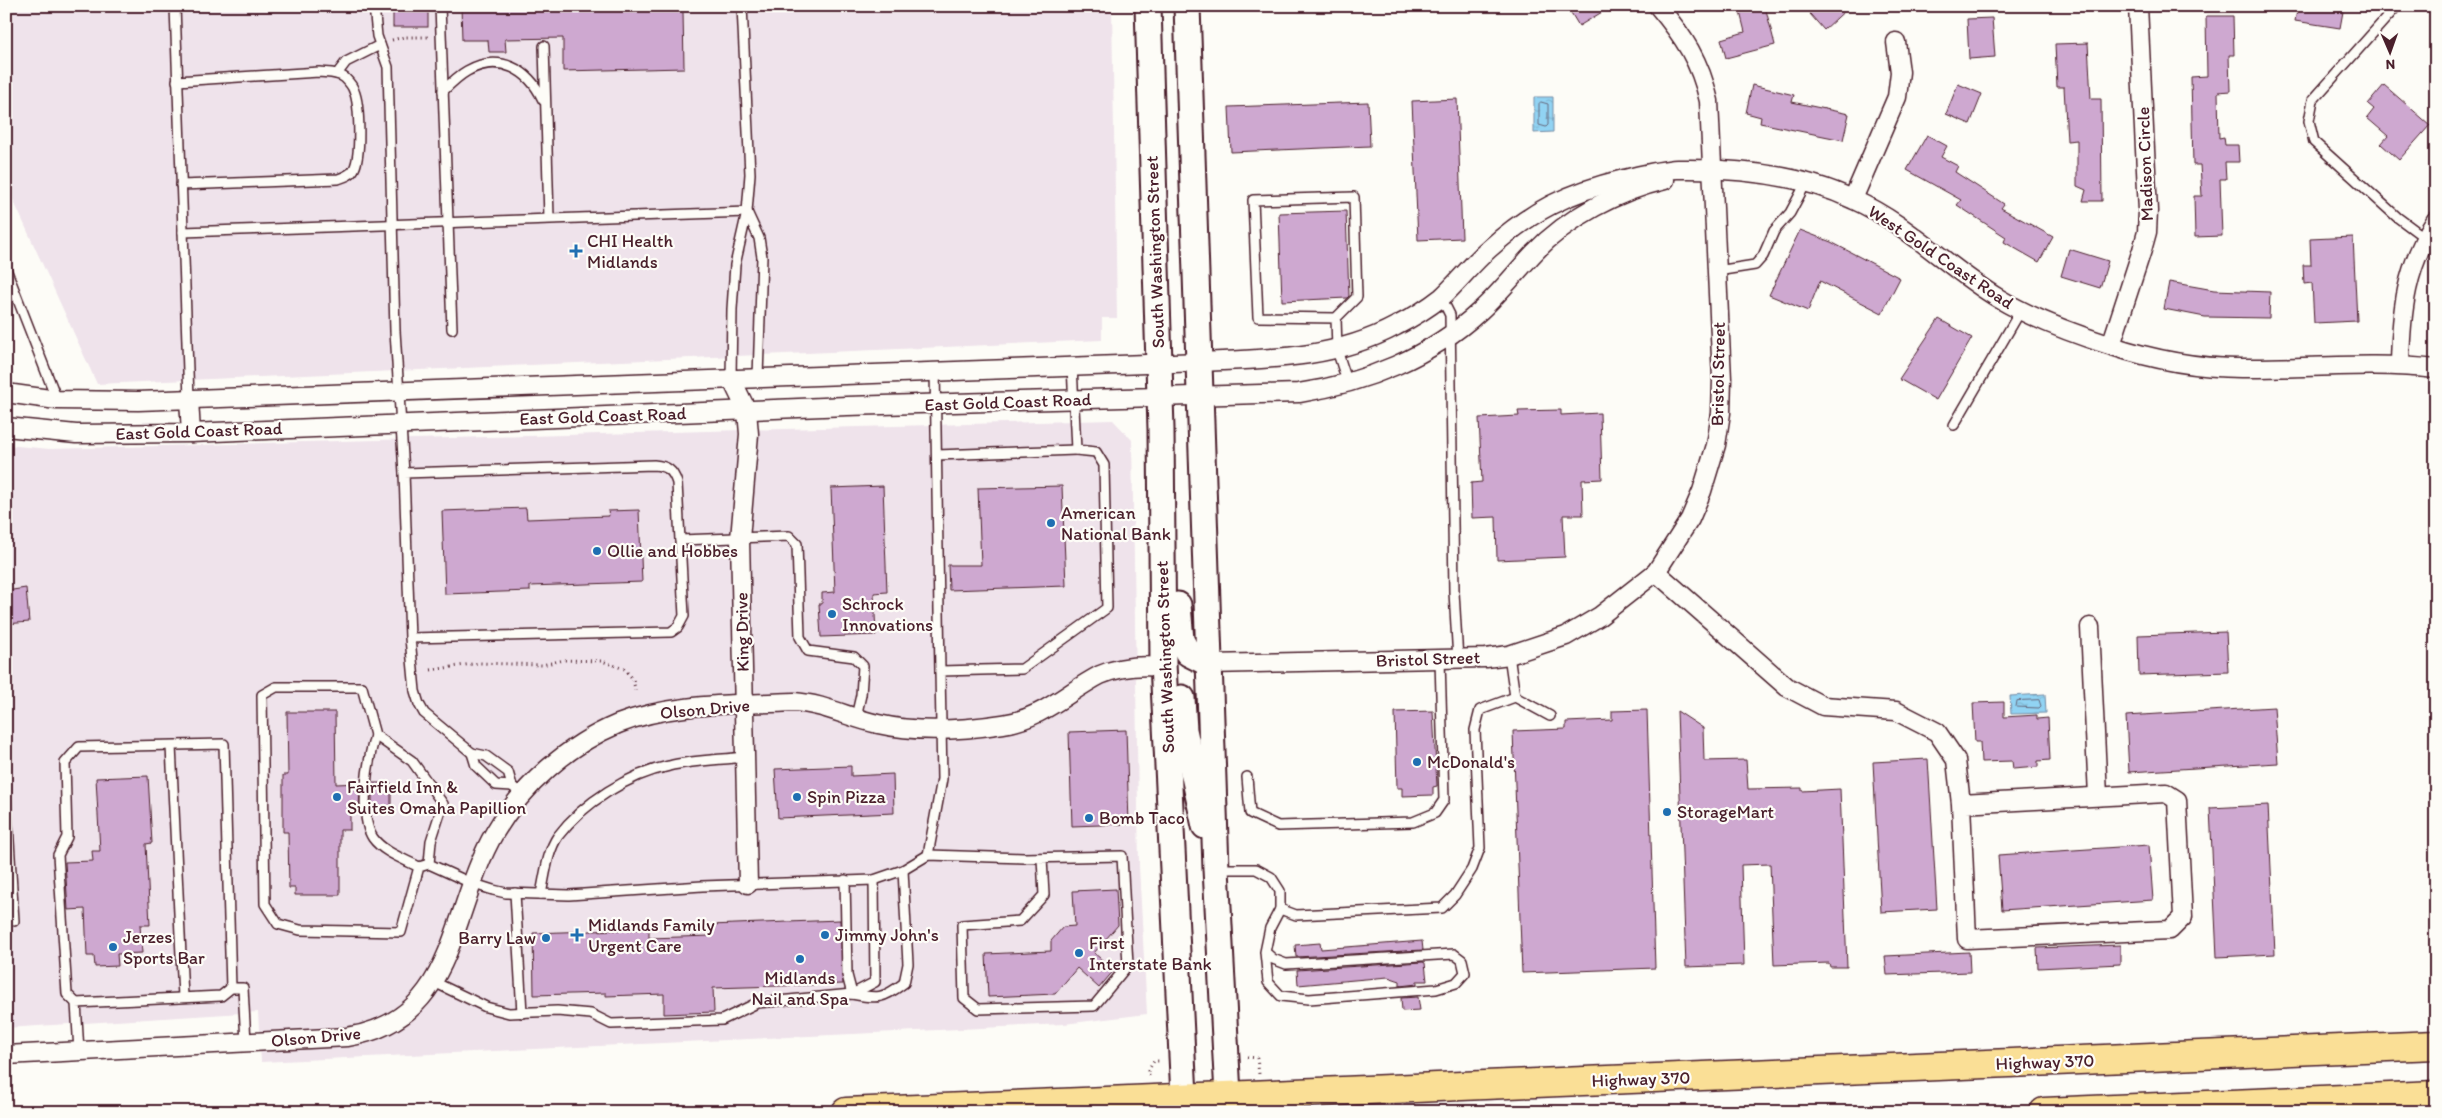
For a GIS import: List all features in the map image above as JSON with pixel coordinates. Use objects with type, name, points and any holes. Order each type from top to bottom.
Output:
[{"type":"highway","name":"Highway 370","points":[[846,1112],[1192,1104],[1228,1095],[2436,1045]]},
{"type":"highway","points":[[1312,1112],[1508,1103],[1612,1080]]},
{"type":"highway","points":[[2044,1112],[2436,1095]]},
{"type":"main road","name":"South Washington Street","points":[[1148,6],[1160,398],[1163,667],[1192,1104]]},
{"type":"main road","points":[[1187,6],[1216,869],[1228,1095]]},
{"type":"main road","points":[[1162,491],[1174,510],[1181,640],[1188,653],[1210,664]]},
{"type":"main road","points":[[1163,667],[1175,672],[1181,683],[1184,730],[1198,801],[1216,869]]},
{"type":"street","name":"Bristol Street","points":[[1210,664],[1458,660],[1509,655],[1566,636],[1619,602],[1656,572],[1690,519],[1702,491],[1716,445],[1721,413],[1722,379],[1709,101],[1700,65],[1676,28],[1658,6]]},
{"type":"street","name":"Madison Circle","points":[[2111,345],[2147,232],[2148,211],[2138,6]]},
{"type":"street","points":[[1853,199],[1897,97],[1900,72],[1896,42]]},
{"type":"street","name":"West Gold Coast Road","points":[[1200,362],[1276,359],[1337,350],[1397,326],[1441,297],[1488,250],[1540,209],[1568,195],[1604,183],[1674,169],[1769,175],[1806,183],[1853,199],[1892,220],[1997,298],[2061,329],[2174,362],[2238,368],[2400,365],[2436,369]]},
{"type":"street","name":"West Gold Coast Road","points":[[1201,396],[1299,393],[1348,384],[1379,372],[1451,335],[1485,306],[1535,252],[1563,228],[1591,210],[1631,190],[1663,181],[1713,171]]},
{"type":"street","points":[[2400,365],[2402,322],[2412,266],[2424,237],[2436,220]]},
{"type":"street","name":"East Gold Coast Road","points":[[6,393],[57,400],[190,399],[935,370],[1200,362]]},
{"type":"street","name":"King Drive","points":[[748,884],[740,539],[748,444],[747,411],[758,377]]},
{"type":"street","name":"King Drive","points":[[731,378],[747,411]]},
{"type":"street","name":"East Gold Coast Road","points":[[6,426],[76,434],[191,433],[936,404],[1201,396]]},
{"type":"street","points":[[190,399],[191,433]]},
{"type":"street","points":[[1656,572],[1786,687],[1823,706],[1896,711],[1937,732],[1956,760],[1967,938],[2170,930],[2182,917],[2177,800],[2166,793],[1960,804]]},
{"type":"street","points":[[2090,627],[2098,796]]},
{"type":"street","name":"Olson Drive","points":[[6,1055],[364,1034],[390,1023],[406,1014],[420,1001],[434,982],[444,962],[471,883],[516,790],[591,737],[619,724],[650,714],[681,708],[810,703],[876,724],[900,728],[942,728],[1003,724],[1018,721],[1047,709],[1102,674],[1132,666],[1163,667]]},
{"type":"lane","points":[[175,6],[190,399]]},
{"type":"lane","points":[[374,6],[377,36],[388,67],[399,424],[404,473],[410,638],[415,691],[424,713],[472,753],[486,756],[508,772],[516,790]]},
{"type":"lane","points":[[440,6],[452,329]]},
{"type":"lane","points":[[731,378],[735,265],[747,212],[750,174],[742,6]]},
{"type":"lane","points":[[2397,6],[2313,100],[2309,121],[2310,132],[2314,142],[2397,217],[2424,237]]},
{"type":"lane","points":[[337,74],[346,62],[380,45]]},
{"type":"lane","points":[[544,46],[549,218]]},
{"type":"lane","points":[[442,91],[466,71],[480,66],[505,64],[516,68],[537,86],[546,104]]},
{"type":"lane","points":[[178,81],[319,72],[337,74],[345,78],[354,90],[357,102],[358,159],[354,171],[338,179],[181,185]]},
{"type":"lane","points":[[1717,272],[1755,265],[1762,256],[1774,231],[1790,213],[1806,183]]},
{"type":"lane","points":[[1336,318],[1258,317],[1253,200],[1354,197],[1357,298],[1336,318],[1337,350],[1348,384]]},
{"type":"lane","points":[[183,232],[747,212]]},
{"type":"lane","points":[[747,212],[760,238],[762,257],[758,377]]},
{"type":"lane","points":[[6,269],[57,400]]},
{"type":"lane","points":[[1441,297],[1450,315],[1451,335],[1454,583],[1458,660]]},
{"type":"lane","points":[[1954,425],[2021,310]]},
{"type":"lane","points":[[1072,365],[1076,450]]},
{"type":"lane","points":[[928,855],[942,779],[935,370]]},
{"type":"lane","points":[[937,455],[1076,450],[1096,452],[1104,465],[1107,608],[1022,669],[940,671]]},
{"type":"lane","points":[[404,473],[654,464],[665,466],[671,471],[677,483],[684,616],[678,627],[671,632],[410,638]]},
{"type":"lane","points":[[680,540],[789,536],[797,544],[800,637],[808,651],[854,657],[863,666],[861,695],[856,717]]},
{"type":"lane","points":[[1509,655],[1514,697]]},
{"type":"lane","points":[[1247,777],[1250,813],[1278,826],[1413,822],[1435,813],[1444,800],[1440,660]]},
{"type":"lane","points":[[419,867],[401,932],[300,930],[278,924],[265,904],[262,695],[276,687],[362,687],[375,735],[368,763],[367,781],[367,816],[372,836],[385,849],[419,867],[429,864],[471,883],[494,890],[515,893],[569,895],[748,884],[874,880],[903,870],[928,855],[1042,858],[1122,856],[1128,965],[1094,1006],[978,1009],[964,998],[962,925],[1020,921],[1044,895],[1042,858]]},
{"type":"lane","points":[[1280,909],[1296,915],[1442,908],[1455,895],[1472,869],[1480,848],[1475,730],[1480,710],[1514,697],[1550,716]]},
{"type":"lane","points":[[375,735],[412,761],[443,804],[430,840],[429,864]]},
{"type":"lane","points":[[79,1051],[76,1003],[67,994],[58,855],[67,837],[64,763],[79,747],[224,744],[231,988]]},
{"type":"lane","points":[[171,746],[183,997]]},
{"type":"lane","points":[[472,753],[476,766],[496,785],[516,790]]},
{"type":"lane","points":[[541,894],[552,848],[558,836],[589,804],[634,778],[668,766],[745,757]]},
{"type":"lane","points":[[6,792],[14,921],[6,922]]},
{"type":"lane","points":[[1216,869],[1256,869],[1271,877],[1280,891],[1280,909],[1270,928],[1265,952],[1268,982],[1281,996],[1309,999],[1436,989],[1456,983],[1464,973],[1462,960],[1454,954],[1286,964],[1273,959],[1265,952]]},
{"type":"lane","points":[[434,982],[486,1007],[509,1014],[557,1011],[591,1014],[611,1024],[722,1020],[757,1003],[852,994],[868,997],[888,996],[904,983],[908,964],[903,870]]},
{"type":"lane","points":[[845,880],[847,976],[852,994]]},
{"type":"lane","points":[[852,994],[876,982],[874,880]]},
{"type":"lane","points":[[515,893],[522,1013]]},
{"type":"lane","points":[[76,1003],[221,996],[231,988],[243,988],[246,1042]]},
{"type":"path","points":[[380,45],[404,37],[441,36]]},
{"type":"path","points":[[430,670],[479,663],[542,665],[564,660],[602,661],[624,669],[633,679],[636,694]]},
{"type":"shaded area","name":"CHI Health Midlands","points":[[6,6],[1112,6],[1117,318],[1102,318],[1102,340],[97,384],[6,184]]},
{"type":"shaded area","points":[[1113,420],[1132,440],[1139,866],[1147,1014],[1064,1024],[261,1062],[258,1012],[6,1028],[6,445],[50,449]]},
{"type":"water","points":[[1534,97],[1553,97],[1553,132],[1534,133]]},
{"type":"water","points":[[2045,694],[2046,713],[2011,714],[2010,696]]},
{"type":"building","points":[[393,6],[428,6],[428,27],[393,27]]},
{"type":"building","points":[[461,6],[669,6],[683,12],[684,68],[563,71],[563,38],[505,39],[506,52],[489,52],[488,40],[462,40]]},
{"type":"building","points":[[1567,6],[1612,6],[1579,26]]},
{"type":"building","points":[[1765,6],[1775,45],[1726,58],[1721,39],[1745,32],[1740,12]]},
{"type":"building","points":[[1803,6],[1850,6],[1824,30]]},
{"type":"building","points":[[2298,6],[2344,6],[2340,28],[2295,21]]},
{"type":"building","points":[[2206,16],[2233,16],[2234,55],[2229,55],[2230,91],[2218,92],[2219,138],[2224,137],[2225,145],[2238,145],[2239,162],[2225,162],[2226,179],[2220,179],[2222,236],[2195,237],[2194,196],[2202,196],[2200,165],[2193,165],[2191,77],[2207,76]]},
{"type":"building","points":[[1992,18],[1995,57],[1969,59],[1967,19]]},
{"type":"building","points":[[2088,43],[2091,99],[2101,99],[2102,201],[2083,201],[2086,190],[2077,186],[2077,140],[2067,141],[2064,87],[2057,87],[2055,44]]},
{"type":"building","points":[[1958,84],[1982,94],[1970,124],[1946,114]]},
{"type":"building","points":[[1752,85],[1794,95],[1792,102],[1849,114],[1843,140],[1760,123],[1761,117],[1746,113]]},
{"type":"building","points":[[2384,85],[2430,125],[2399,160],[2381,144],[2388,136],[2367,118],[2374,109],[2368,104]]},
{"type":"building","points":[[1457,99],[1462,238],[1418,240],[1412,101]]},
{"type":"building","points":[[1368,102],[1370,146],[1231,152],[1229,107]]},
{"type":"building","points":[[1927,135],[1947,146],[1941,157],[1958,166],[1955,172],[2004,204],[2001,208],[2053,237],[2039,262],[2004,242],[2006,237],[1957,205],[1961,200],[1907,170]]},
{"type":"building","points":[[1346,211],[1349,296],[1347,298],[1282,301],[1279,213]]},
{"type":"building","points":[[1800,230],[1831,242],[1900,278],[1882,313],[1820,281],[1808,311],[1769,295]]},
{"type":"building","points":[[2353,237],[2357,321],[2314,323],[2312,283],[2304,284],[2303,265],[2311,265],[2310,239]]},
{"type":"building","points":[[2069,249],[2108,261],[2100,288],[2061,276]]},
{"type":"building","points":[[2169,282],[2214,290],[2270,292],[2269,318],[2205,317],[2164,309]]},
{"type":"building","points":[[1939,319],[1972,338],[1936,400],[1899,379]]},
{"type":"building","points":[[1561,410],[1561,415],[1600,413],[1602,479],[1582,480],[1583,515],[1563,515],[1565,557],[1497,560],[1496,517],[1472,518],[1471,483],[1482,482],[1479,418],[1519,416],[1518,411]]},
{"type":"building","points":[[883,486],[887,592],[874,593],[876,635],[821,637],[819,604],[822,604],[822,593],[835,592],[831,488]]},
{"type":"building","points":[[1062,486],[1066,586],[949,590],[948,565],[981,565],[978,488]]},
{"type":"building","points":[[526,508],[527,519],[609,516],[608,511],[639,510],[642,582],[530,586],[530,591],[445,594],[442,511]]},
{"type":"building","points":[[26,588],[29,622],[6,624],[6,591]]},
{"type":"building","points":[[2226,632],[2228,672],[2139,675],[2138,635]]},
{"type":"building","points":[[2004,702],[2004,717],[2037,715],[2037,719],[2048,718],[2050,760],[2038,761],[2038,767],[2013,769],[2012,761],[1981,762],[1980,742],[1975,742],[1973,703]]},
{"type":"building","points":[[2274,707],[2278,763],[2129,772],[2126,716]]},
{"type":"building","points":[[1647,710],[1655,968],[1522,973],[1513,731],[1566,729],[1566,722],[1612,720],[1612,711]]},
{"type":"building","name":"McDonald's","points":[[1433,711],[1437,786],[1433,787],[1433,795],[1402,796],[1402,788],[1397,788],[1395,712]]},
{"type":"building","points":[[1677,711],[1703,728],[1704,761],[1746,760],[1748,789],[1802,788],[1802,791],[1840,789],[1847,967],[1830,967],[1829,963],[1774,965],[1770,864],[1741,865],[1744,965],[1686,967]]},
{"type":"building","name":"Fairfield Inn & Suites Omaha Papillion","points":[[287,712],[335,712],[336,784],[360,783],[359,811],[350,811],[350,830],[340,830],[340,895],[295,895],[295,888],[289,888],[288,832],[283,832],[283,775],[288,775]]},
{"type":"building","points":[[1126,730],[1129,824],[1072,826],[1069,732]]},
{"type":"building","points":[[1928,759],[1937,909],[1881,912],[1873,762]]},
{"type":"building","points":[[851,766],[851,776],[893,774],[894,813],[778,818],[775,769]]},
{"type":"building","points":[[148,776],[152,843],[146,844],[150,925],[140,925],[142,953],[117,954],[118,966],[95,967],[94,956],[87,956],[85,909],[68,910],[65,862],[93,861],[92,851],[100,851],[96,778]]},
{"type":"building","points":[[372,783],[391,783],[391,811],[372,811]]},
{"type":"building","points":[[2268,805],[2275,954],[2217,957],[2210,808]]},
{"type":"building","points":[[2149,845],[2153,900],[2002,910],[1998,855]]},
{"type":"building","points":[[1116,889],[1118,925],[1094,953],[1114,970],[1099,988],[1077,968],[1055,994],[988,997],[986,954],[1051,951],[1051,941],[1063,927],[1075,926],[1073,891]]},
{"type":"building","points":[[840,920],[843,984],[713,988],[714,1012],[664,1014],[664,994],[606,996],[606,993],[534,995],[533,933],[649,929],[649,938],[711,936],[710,925]]},
{"type":"building","points":[[1422,941],[1423,950],[1296,957],[1295,945],[1320,943],[1321,949]]},
{"type":"building","points":[[2120,945],[2120,964],[2038,968],[2037,948]]},
{"type":"building","points":[[1969,952],[1970,972],[1887,975],[1885,956]]},
{"type":"building","points":[[1425,963],[1427,981],[1417,981],[1417,984],[1400,986],[1400,981],[1388,977],[1298,985],[1297,970]]},
{"type":"building","points":[[1418,997],[1420,1010],[1402,1011],[1401,998]]},
{"type":"place","name":"CHI Health Midlands","points":[[576,251]]},
{"type":"place","name":"American National Bank","points":[[1051,523]]},
{"type":"place","name":"Ollie and Hobbes","points":[[597,551]]},
{"type":"place","name":"Schrock Innovations","points":[[832,614]]},
{"type":"place","name":"McDonald's","points":[[1417,762]]},
{"type":"place","name":"Fairfield Inn & Suites Omaha Papillion","points":[[337,797]]},
{"type":"place","name":"Spin Pizza","points":[[797,797]]},
{"type":"place","name":"StorageMart","points":[[1667,812]]},
{"type":"place","name":"Bomb Taco","points":[[1089,818]]},
{"type":"place","name":"Midlands Family Urgent Care","points":[[577,935]]},
{"type":"place","name":"Jimmy John's","points":[[825,935]]},
{"type":"place","name":"Barry Law","points":[[546,938]]},
{"type":"place","name":"Jerzes Sports Bar","points":[[113,947]]},
{"type":"place","name":"First Interstate Bank","points":[[1079,953]]},
{"type":"place","name":"Midlands Nail and Spa","points":[[800,959]]}]
